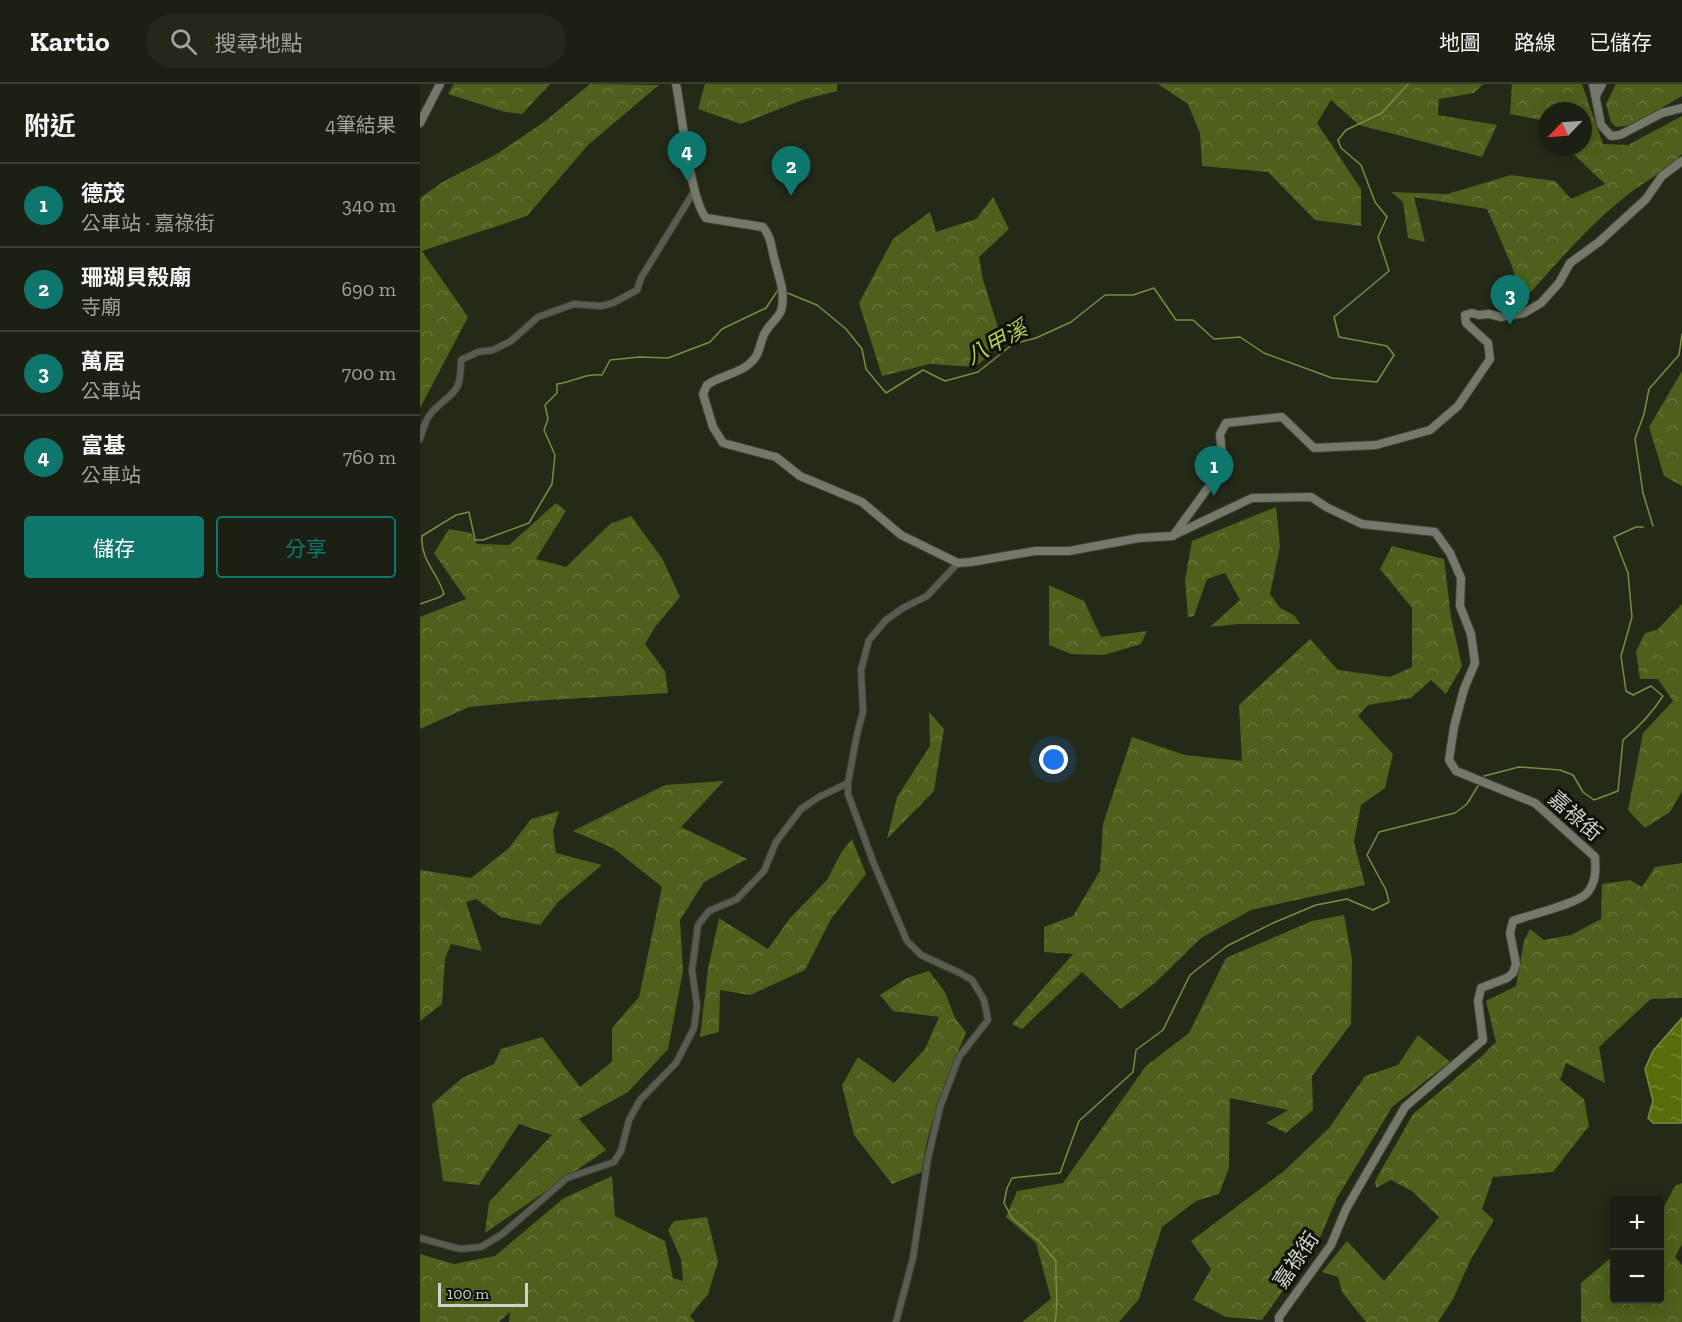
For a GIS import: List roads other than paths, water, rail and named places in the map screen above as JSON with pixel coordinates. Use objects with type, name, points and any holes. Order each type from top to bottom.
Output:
[{"type":"street","points":[[420,123],[440,84]]},
{"type":"street","points":[[676,84],[701,212],[706,218],[763,227],[770,236],[782,291],[780,313],[762,338],[761,348],[755,358],[746,367],[707,385],[703,394],[713,427],[723,443],[776,457],[801,476],[862,502],[901,535],[958,562],[971,562],[1035,551],[1069,551],[1139,538],[1173,536],[1223,467],[1220,434],[1226,423],[1282,417],[1314,448],[1376,445],[1430,430],[1458,406],[1490,359],[1488,343],[1466,323],[1465,315],[1472,313],[1501,317],[1524,313],[1541,303],[1559,283],[1570,263],[1607,235],[1646,199],[1662,176],[1682,161]]},
{"type":"street","points":[[1593,84],[1601,126],[1611,136],[1620,135],[1662,113],[1682,108]]},
{"type":"street","points":[[1596,96],[1602,84]]},
{"type":"street","points":[[420,439],[424,423],[432,412],[457,392],[461,376],[461,360],[478,352],[493,350],[511,341],[538,317],[574,304],[601,306],[613,303],[637,290],[641,278],[695,190]]},
{"type":"street","name":"嘉祿街","points":[[1173,536],[1252,498],[1311,497],[1362,524],[1435,532],[1450,553],[1461,578],[1460,606],[1471,634],[1475,663],[1464,688],[1454,727],[1449,760],[1456,771],[1535,803],[1594,857],[1596,870],[1593,883],[1585,895],[1513,921],[1510,933],[1516,964],[1513,973],[1507,978],[1480,988],[1478,1001],[1484,1040],[1405,1107],[1346,1209],[1331,1245],[1291,1299],[1279,1317],[1279,1322]]},
{"type":"street","points":[[896,1322],[913,1258],[928,1158],[940,1107],[959,1057],[988,1020],[984,1000],[972,980],[921,955],[907,941],[848,794],[848,783],[863,712],[861,670],[869,640],[886,620],[927,596],[945,579],[958,562]]},
{"type":"street","points":[[420,1238],[460,1249],[481,1247],[501,1235],[567,1178],[614,1162],[621,1151],[628,1120],[640,1100],[676,1063],[694,1028],[697,1006],[692,970],[698,925],[709,911],[737,899],[764,871],[776,842],[801,809],[848,783]]},
{"type":"water","points":[[1682,1018],[1682,1123],[1653,1123],[1648,1118],[1653,1101],[1645,1069],[1653,1051]]},
{"type":"waterway","name":"八甲溪","points":[[785,292],[817,305],[846,329],[862,349],[866,369],[886,393],[923,370],[945,381],[978,372],[1013,344],[1036,338],[1071,322],[1105,295],[1133,295],[1154,288],[1176,320],[1193,320],[1214,339],[1240,337],[1264,353],[1332,378],[1377,382],[1394,355],[1387,346],[1339,337],[1334,317],[1389,271],[1378,237],[1387,217],[1375,202],[1361,165],[1341,148],[1338,140],[1346,130],[1382,113],[1408,84]]},
{"type":"waterway","name":"八甲溪","points":[[420,604],[444,594],[426,559],[422,536],[456,515],[469,512],[475,540],[483,540],[529,523],[552,484],[555,455],[544,430],[548,419],[545,405],[557,393],[557,384],[590,375],[602,375],[610,360],[640,357],[668,358],[710,342],[722,329],[766,308],[778,290]]},
{"type":"waterway","points":[[1653,526],[1643,493],[1635,439],[1644,414],[1649,389],[1679,355],[1682,334]]},
{"type":"waterway","points":[[1484,776],[1519,767],[1560,770],[1573,775],[1583,792],[1594,800],[1618,791],[1623,740],[1645,720],[1663,696],[1651,686],[1633,695],[1626,691],[1621,656],[1632,617],[1628,573],[1614,537],[1636,527],[1643,527]]},
{"type":"waterway","points":[[1055,1322],[1056,1261],[1040,1242],[1012,1218],[1004,1203],[1012,1178],[1060,1173],[1079,1121],[1133,1072],[1136,1050],[1163,1030],[1190,975],[1227,946],[1316,905],[1347,899],[1373,910],[1389,902],[1386,890],[1367,855],[1379,832],[1455,813],[1467,804],[1478,786]]},
{"type":"place","name":"富基","points":[[687,181]]},
{"type":"place","name":"珊瑚貝殼廟","points":[[791,196]]},
{"type":"place","name":"萬居","points":[[1510,325]]},
{"type":"place","name":"德茂","points":[[1214,496]]}]
